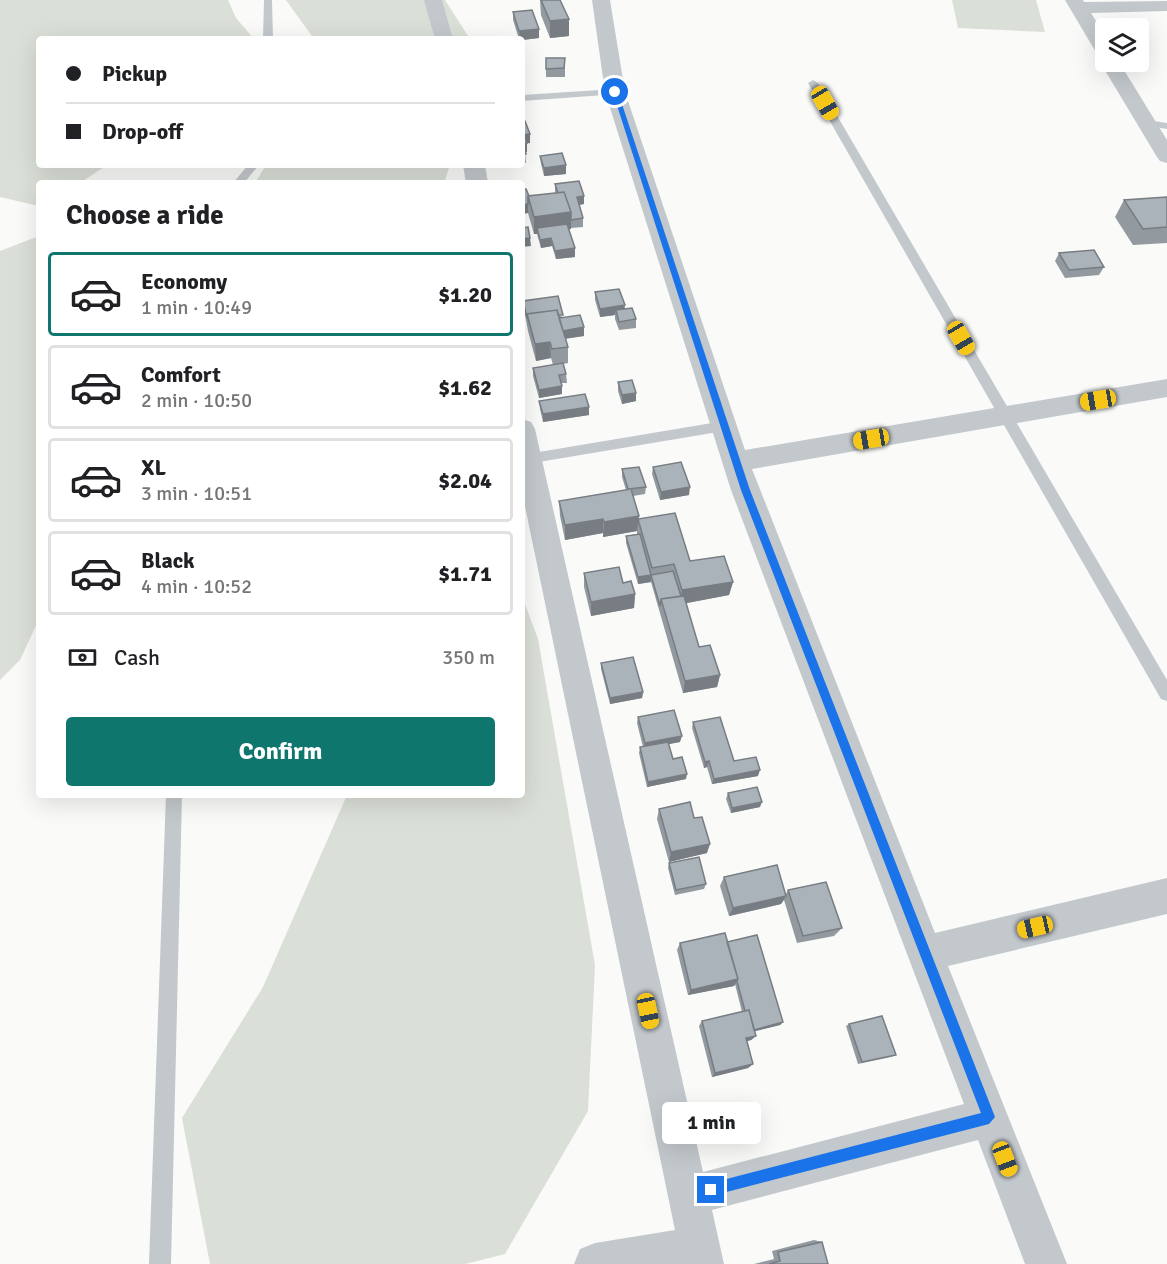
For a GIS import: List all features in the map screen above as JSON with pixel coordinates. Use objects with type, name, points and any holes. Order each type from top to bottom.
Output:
[{"type":"street","points":[[433,0],[443,36]]},
{"type":"street","points":[[601,0],[615,92],[736,462],[1046,1264]]},
{"type":"street","points":[[1076,4],[1167,6]]},
{"type":"street","points":[[1076,4],[1095,36]]},
{"type":"street","points":[[1116,72],[1167,157]]},
{"type":"street","points":[[736,462],[1167,388]]},
{"type":"street","points":[[525,444],[701,1256],[595,1264]]},
{"type":"street","points":[[925,953],[1167,896]]},
{"type":"street","points":[[688,1196],[989,1117]]},
{"type":"lane","points":[[268,0],[268,36]]},
{"type":"lane","points":[[813,83],[1167,694]]},
{"type":"lane","points":[[525,98],[615,92]]},
{"type":"lane","points":[[1147,123],[1167,126]]},
{"type":"lane","points":[[241,180],[251,168]]},
{"type":"lane","points":[[525,444],[724,426]]},
{"type":"lane","points":[[160,1264],[174,798]]},
{"type":"shaded area","points":[[0,0],[228,0],[236,18],[251,36],[36,36],[36,168],[102,168],[84,180],[36,180],[36,205],[0,197]]},
{"type":"shaded area","points":[[286,0],[445,0],[468,36],[312,36]]},
{"type":"shaded area","points":[[952,0],[1036,0],[1045,32],[958,28]]},
{"type":"shaded area","points":[[264,168],[449,168],[445,180],[257,180]]},
{"type":"shaded area","points":[[36,237],[36,625],[20,660],[0,680],[0,251]]},
{"type":"shaded area","points":[[525,604],[538,639],[595,965],[588,1111],[505,1254],[465,1264],[210,1264],[182,1118],[263,987],[346,798],[525,798]]},
{"type":"building","points":[[541,0],[560,0],[569,19],[550,21]]},
{"type":"building","points":[[532,10],[539,29],[519,31],[513,12]]},
{"type":"building","points":[[546,58],[565,58],[564,68],[546,69]]},
{"type":"building","points":[[525,121],[530,134],[525,135]]},
{"type":"building","points":[[562,153],[566,165],[544,168],[540,156]]},
{"type":"building","points":[[579,181],[584,196],[577,197],[583,218],[571,220],[571,212],[564,192],[558,193],[555,184]]},
{"type":"building","points":[[525,189],[529,196],[528,204],[525,204]]},
{"type":"building","points":[[564,192],[571,212],[534,217],[528,196]]},
{"type":"building","points":[[1167,197],[1167,227],[1143,229],[1124,200]]},
{"type":"building","points":[[567,224],[575,248],[555,251],[551,238],[540,240],[537,228]]},
{"type":"building","points":[[528,227],[530,238],[525,239],[525,228]]},
{"type":"building","points":[[1094,250],[1104,267],[1069,270],[1059,253]]},
{"type":"building","points":[[619,289],[625,305],[600,309],[595,292]]},
{"type":"building","points":[[558,296],[563,315],[558,315],[557,310],[527,314],[527,318],[525,301]]},
{"type":"building","points":[[632,308],[636,319],[619,322],[616,310]]},
{"type":"building","points":[[557,310],[568,347],[552,349],[550,342],[535,344],[527,314]]},
{"type":"building","points":[[580,315],[584,327],[563,331],[559,318]]},
{"type":"building","points":[[563,363],[566,374],[559,375],[562,386],[539,390],[533,368]]},
{"type":"building","points":[[632,380],[636,393],[622,395],[618,382]]},
{"type":"building","points":[[585,394],[589,407],[543,414],[539,401]]},
{"type":"building","points":[[681,462],[690,487],[661,492],[653,467]]},
{"type":"building","points":[[639,467],[646,487],[628,489],[622,469]]},
{"type":"building","points":[[631,489],[639,516],[565,525],[559,501]]},
{"type":"building","points":[[675,513],[690,561],[724,556],[733,582],[682,590],[674,564],[652,568],[638,519]]},
{"type":"building","points":[[640,534],[651,575],[638,577],[626,536]]},
{"type":"building","points":[[619,567],[623,583],[631,581],[635,594],[591,602],[584,573]]},
{"type":"building","points":[[673,571],[681,596],[661,599],[660,606],[651,575]]},
{"type":"building","points":[[684,596],[699,647],[710,645],[720,675],[685,681],[661,599]]},
{"type":"building","points":[[633,657],[643,692],[610,698],[601,663]]},
{"type":"building","points":[[674,710],[682,736],[645,743],[638,717]]},
{"type":"building","points":[[720,717],[734,761],[756,757],[760,770],[714,779],[709,761],[705,762],[693,722]]},
{"type":"building","points":[[668,742],[673,759],[682,757],[687,774],[648,782],[640,747]]},
{"type":"building","points":[[757,787],[762,802],[732,808],[728,793]]},
{"type":"building","points":[[690,802],[694,818],[702,817],[710,844],[671,852],[659,809]]},
{"type":"building","points":[[699,857],[706,884],[676,890],[669,863]]},
{"type":"building","points":[[777,865],[786,896],[733,908],[724,877]]},
{"type":"building","points":[[826,882],[842,928],[803,936],[788,890]]},
{"type":"building","points":[[725,933],[738,979],[691,990],[680,943]]},
{"type":"building","points":[[757,935],[783,1022],[754,1030],[749,1010],[745,1011],[727,942]]},
{"type":"building","points":[[749,1010],[756,1036],[746,1038],[753,1064],[715,1073],[702,1021]]},
{"type":"building","points":[[882,1016],[896,1055],[862,1062],[849,1024]]},
{"type":"building","points":[[822,1242],[828,1264],[769,1264],[780,1261],[778,1252]]},
{"type":"route","points":[[615,92],[745,490],[989,1117],[711,1190]]}]
